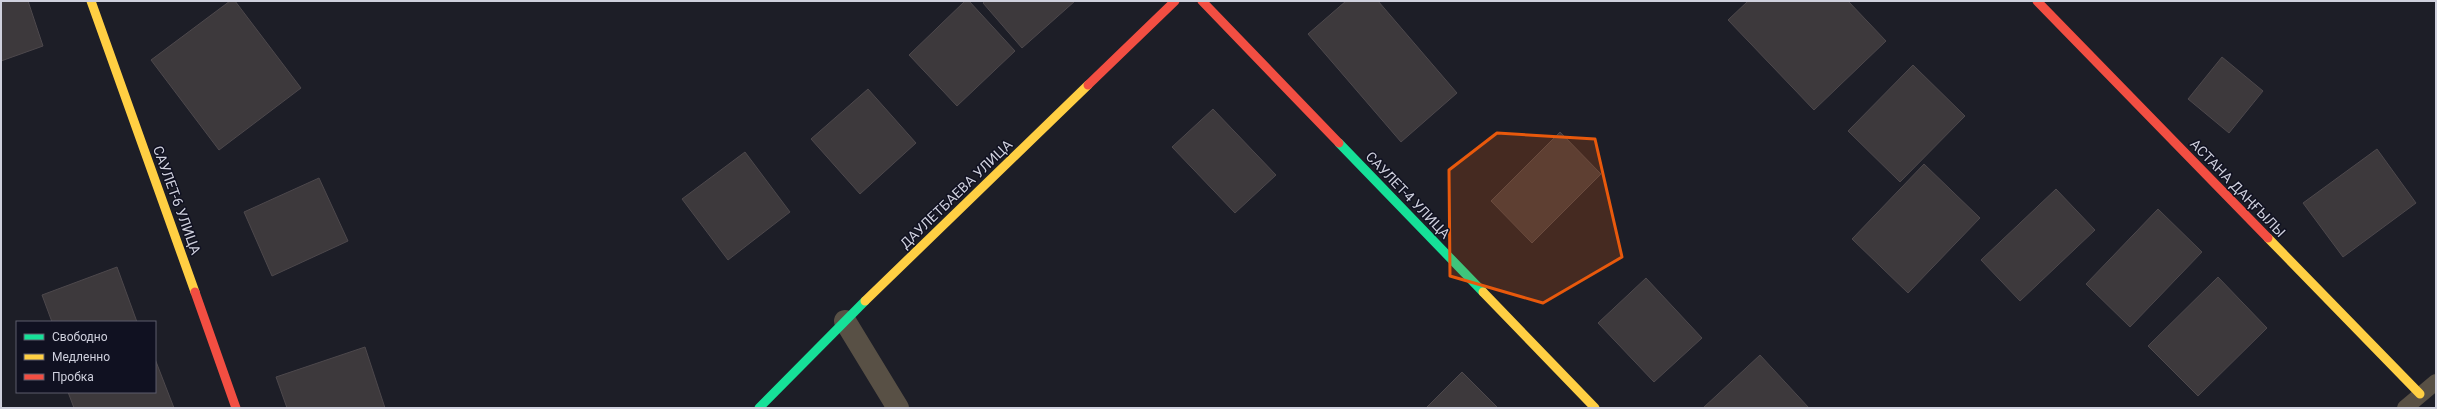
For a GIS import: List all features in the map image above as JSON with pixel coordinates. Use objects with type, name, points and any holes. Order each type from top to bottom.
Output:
[{"type":"street","name":"САУЛЕТ-6 УЛИЦА","points":[[91,1],[236,408]]},
{"type":"street","name":"ДАУЛЕТБАЕВА УЛИЦА","points":[[758,408],[845,321],[1175,1]]},
{"type":"street","name":"САУЛЕТ-4 УЛИЦА","points":[[1202,1],[1594,408]]},
{"type":"street","name":"АСТАНА ДАҢҒЫЛЫ","points":[[2037,1],[2420,394]]},
{"type":"street","points":[[845,321],[898,408]]},
{"type":"lane","points":[[2405,408],[2436,382]]},
{"type":"highlighted area","points":[[1497,133],[1595,139],[1622,257],[1543,303],[1450,276],[1449,170]]},
{"type":"building","points":[[1,1],[28,1],[43,46],[1,61]]},
{"type":"building","points":[[230,1],[235,1],[301,88],[219,150],[151,60]]},
{"type":"building","points":[[965,1],[969,1],[1015,51],[957,106],[909,55]]},
{"type":"building","points":[[985,1],[1075,1],[1022,48],[983,3]]},
{"type":"building","points":[[1346,1],[1378,1],[1457,93],[1401,142],[1308,34]]},
{"type":"building","points":[[1748,1],[1848,1],[1886,41],[1814,110],[1728,20]]},
{"type":"building","points":[[2222,57],[2263,91],[2229,133],[2188,99]]},
{"type":"building","points":[[1913,65],[1965,116],[1900,182],[1848,131]]},
{"type":"building","points":[[868,89],[916,143],[860,194],[811,139]]},
{"type":"building","points":[[1213,109],[1276,175],[1235,213],[1172,147]]},
{"type":"building","points":[[1560,132],[1601,174],[1532,243],[1491,201]]},
{"type":"building","points":[[2377,149],[2416,203],[2343,257],[2303,203]]},
{"type":"building","points":[[745,152],[790,212],[728,260],[682,199]]},
{"type":"building","points":[[1924,164],[1980,218],[1908,293],[1852,239]]},
{"type":"building","points":[[319,178],[348,241],[272,276],[244,212]]},
{"type":"building","points":[[2056,189],[2095,230],[2020,301],[1981,260]]},
{"type":"building","points":[[2158,209],[2202,252],[2130,327],[2086,284]]},
{"type":"building","points":[[117,267],[137,321],[52,321],[42,295]]},
{"type":"building","points":[[2218,277],[2267,328],[2198,396],[2148,346]]},
{"type":"building","points":[[1646,278],[1702,338],[1654,382],[1598,323]]},
{"type":"building","points":[[365,347],[385,408],[287,408],[276,377]]},
{"type":"building","points":[[1760,355],[1809,408],[1703,408]]},
{"type":"building","points":[[156,362],[174,408],[74,408],[68,393],[156,393]]},
{"type":"building","points":[[1462,372],[1498,408],[1426,408]]},
{"type":"traffic: fast","points":[[1339,143],[1483,292]]},
{"type":"traffic: fast","points":[[759,408],[865,301]]},
{"type":"traffic: slow","points":[[91,1],[195,292]]},
{"type":"traffic: slow","points":[[865,301],[1088,85]]},
{"type":"traffic: slow","points":[[2268,238],[2420,394]]},
{"type":"traffic: slow","points":[[1483,292],[1595,408]]},
{"type":"traffic: jam","points":[[1088,85],[1175,1]]},
{"type":"traffic: jam","points":[[1202,1],[1339,143]]},
{"type":"traffic: jam","points":[[2037,1],[2268,238]]},
{"type":"traffic: jam","points":[[195,292],[236,408]]}]
